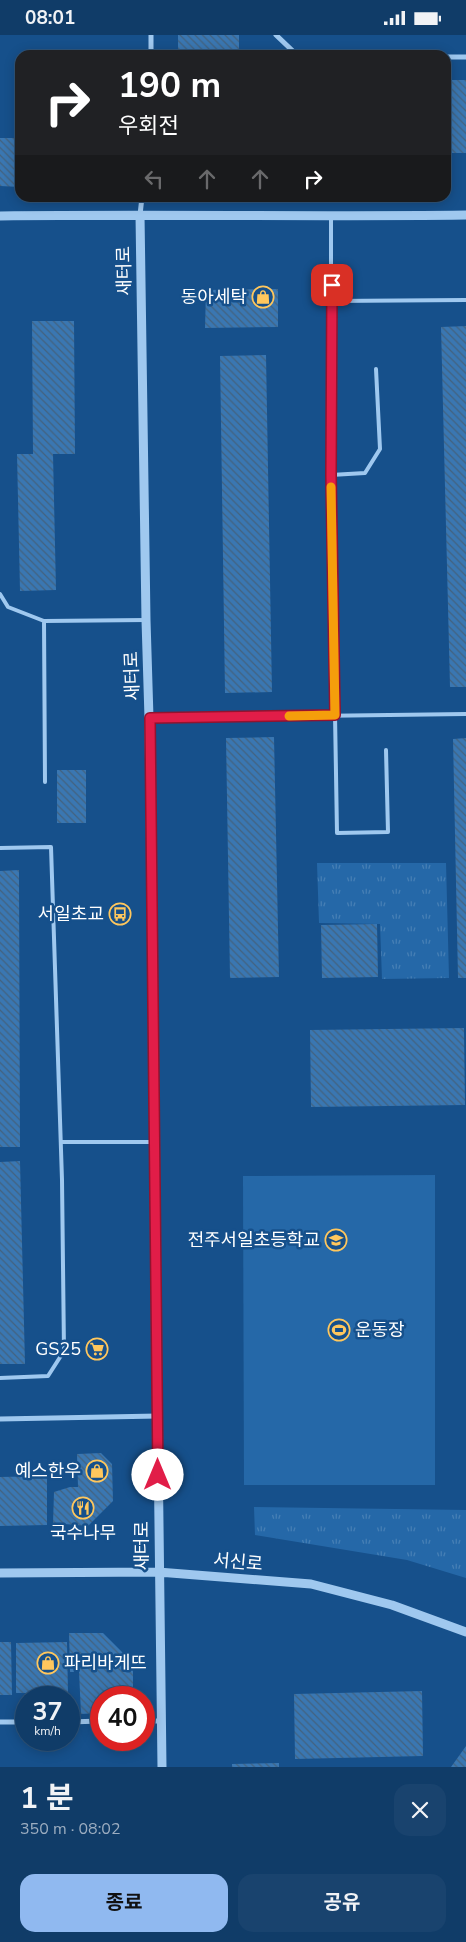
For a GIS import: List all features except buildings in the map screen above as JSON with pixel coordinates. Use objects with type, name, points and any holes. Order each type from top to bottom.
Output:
[{"type":"street","points":[[151,35],[151,50]]},
{"type":"street","points":[[276,35],[292,50]]},
{"type":"street","points":[[451,57],[466,57]]},
{"type":"street","name":"새터로","points":[[141,202],[140,215],[146,620],[150,718],[158,1572],[162,1767]]},
{"type":"street","points":[[0,216],[331,217],[466,215]]},
{"type":"street","points":[[0,1419],[158,1416]]},
{"type":"street","name":"서신로","points":[[0,1573],[158,1572],[311,1584],[392,1605],[466,1632]]},
{"type":"street","points":[[155,1721],[161,1721]]},
{"type":"street","points":[[0,1722],[15,1722]]},
{"type":"lane","points":[[331,217],[331,475],[337,833],[388,832],[386,750]]},
{"type":"lane","points":[[332,301],[466,300]]},
{"type":"lane","points":[[331,475],[366,473],[380,449],[376,369]]},
{"type":"lane","points":[[0,594],[8,607],[44,621],[146,620]]},
{"type":"lane","points":[[44,621],[44,782]]},
{"type":"lane","points":[[150,718],[466,715]]},
{"type":"lane","points":[[0,848],[51,847],[61,1143],[64,1351],[48,1376],[0,1378]]},
{"type":"lane","points":[[61,1143],[154,1142]]},
{"type":"green space","points":[[317,863],[446,863],[449,978],[382,979],[380,924],[319,923]]},
{"type":"green space","name":"운동장","points":[[435,1175],[435,1485],[244,1485],[243,1176]]},
{"type":"green space","points":[[254,1507],[466,1510],[466,1578],[407,1560],[255,1535]]},
{"type":"slow traffic","points":[[289,716],[335,715],[331,487]]},
{"type":"place","name":"동아세탁","points":[[263,297]]},
{"type":"place","name":"서일초교","points":[[120,914]]},
{"type":"place","name":"전주서일초등학교","points":[[336,1240]]},
{"type":"place","name":"운동장","points":[[339,1330]]},
{"type":"place","name":"GS25","points":[[97,1349]]},
{"type":"place","name":"예스한우","points":[[97,1471]]},
{"type":"place","name":"국수나무","points":[[83,1508]]},
{"type":"place","name":"파리바게뜨","points":[[48,1663]]},
{"type":"route","points":[[158,1475],[150,718],[335,715],[331,475],[332,285]]}]
